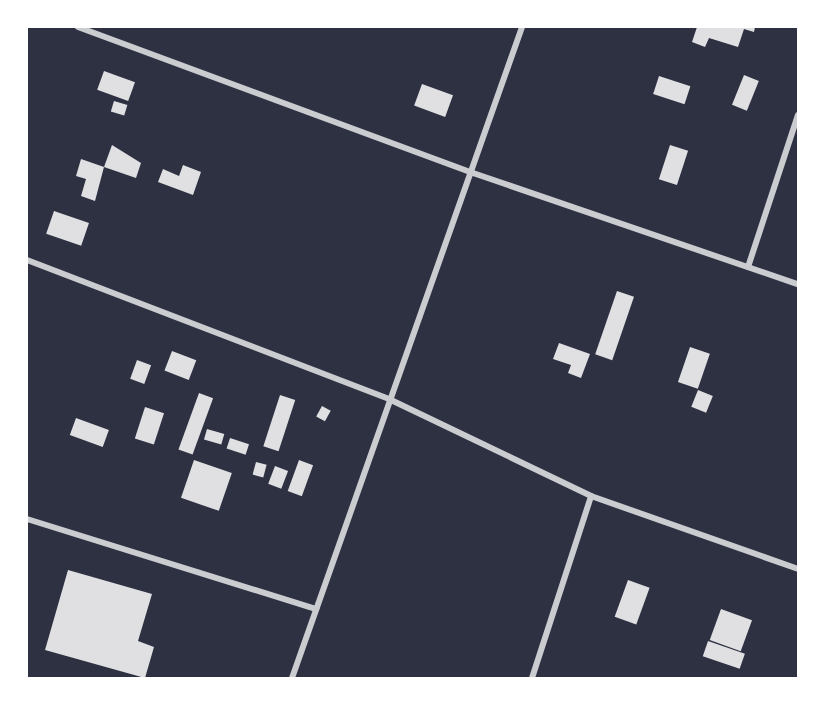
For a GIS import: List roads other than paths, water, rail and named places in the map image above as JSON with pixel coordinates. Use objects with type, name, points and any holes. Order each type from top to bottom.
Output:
[{"type":"street","points":[[78,27],[473,173],[798,284]]},
{"type":"street","points":[[292,678],[473,173],[522,27]]},
{"type":"street","points":[[748,267],[798,116]]},
{"type":"street","points":[[27,260],[392,400],[591,496],[798,569]]},
{"type":"street","points":[[532,678],[591,496]]},
{"type":"street","points":[[27,519],[316,609]]}]
